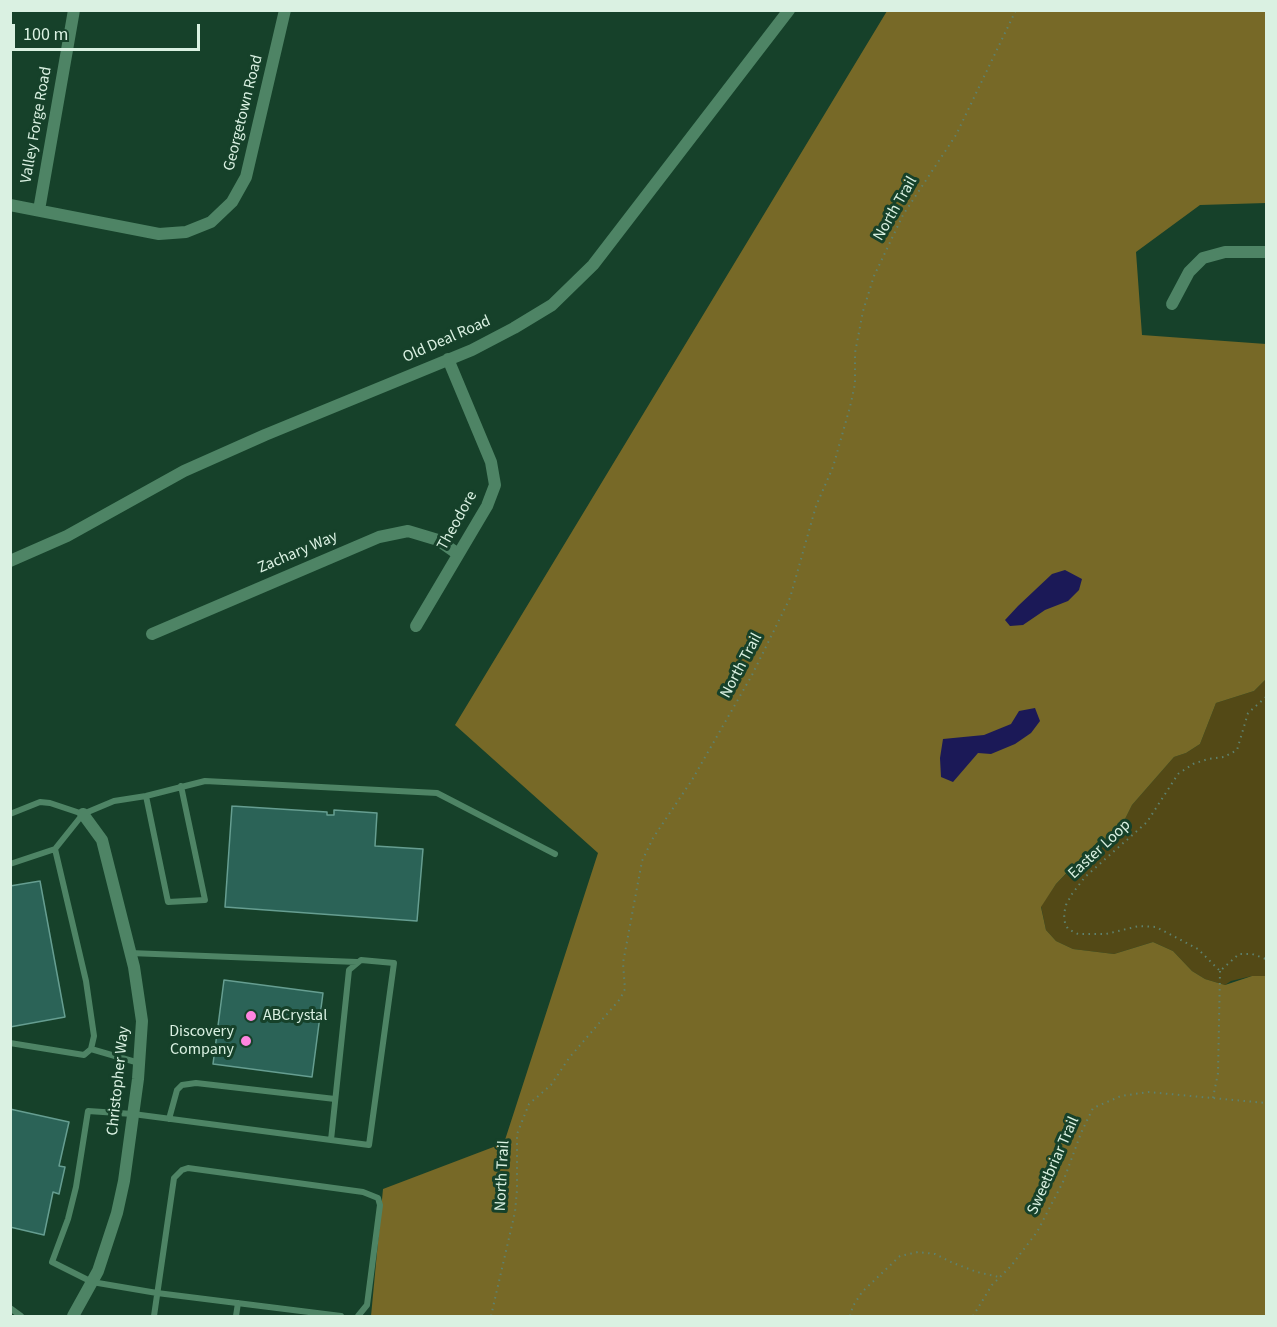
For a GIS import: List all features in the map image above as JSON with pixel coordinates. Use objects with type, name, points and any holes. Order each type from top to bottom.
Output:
[{"type":"street","name":"Valley Forge Road","points":[[39,210],[74,10]]},
{"type":"street","name":"Georgetown Road","points":[[10,205],[159,234],[186,232],[203,226],[220,215],[238,193],[250,167],[285,10]]},
{"type":"street","name":"Old Deal Road","points":[[10,561],[67,536],[184,471],[264,435],[448,359],[514,328],[552,305],[593,265],[789,10]]},
{"type":"street","points":[[1172,304],[1189,272],[1203,258],[1225,252],[1266,252]]},
{"type":"street","name":"Theodore","points":[[416,626],[488,506],[495,485],[491,462],[448,359]]},
{"type":"street","name":"Zachary Way","points":[[152,634],[379,537],[408,531],[438,540],[458,554]]},
{"type":"street","name":"Christopher Way","points":[[73,1317],[107,1247],[117,1214],[133,1114],[142,1021],[130,953],[102,840],[83,814]]},
{"type":"lane","points":[[10,864],[55,849],[83,814],[114,801],[146,796],[205,781],[437,793],[555,854]]},
{"type":"lane","points":[[146,796],[168,902],[205,900],[181,786]]},
{"type":"lane","points":[[10,814],[40,802],[50,802],[83,814]]},
{"type":"lane","points":[[10,1043],[84,1055],[91,1049],[94,1036],[86,981],[55,849]]},
{"type":"lane","points":[[130,953],[394,963],[369,1145],[133,1114],[88,1111],[76,1187],[68,1219],[52,1262],[92,1282],[157,1293],[341,1317]]},
{"type":"lane","points":[[331,1140],[349,970],[357,962]]},
{"type":"lane","points":[[91,1049],[139,1063]]},
{"type":"lane","points":[[169,1119],[177,1090],[182,1085],[196,1083],[335,1099]]},
{"type":"lane","points":[[154,1317],[174,1178],[182,1170],[188,1168],[363,1192],[378,1198],[380,1205],[367,1305],[358,1317]]},
{"type":"lane","points":[[236,1317],[238,1303]]},
{"type":"lane","points":[[10,1308],[18,1316]]},
{"type":"path","name":"North Trail","points":[[491,1317],[515,1212],[517,1134],[528,1104],[551,1085],[569,1058],[620,999],[625,989],[623,963],[642,861],[653,838],[692,780],[752,675],[790,598],[816,506],[833,467],[850,407],[855,384],[855,353],[863,311],[874,276],[903,215],[956,135],[1016,10]]},
{"type":"path","name":"Easter Loop","points":[[1220,971],[1198,949],[1156,927],[1139,926],[1106,934],[1078,934],[1068,928],[1064,914],[1072,894],[1086,878],[1147,822],[1178,774],[1193,764],[1224,757],[1237,750],[1248,712],[1266,697]]},
{"type":"path","points":[[1213,1098],[1218,1073],[1220,971],[1239,954],[1252,954],[1266,959]]},
{"type":"path","name":"Sweetbriar Trail","points":[[973,1317],[992,1285],[1011,1266],[1037,1232],[1063,1182],[1093,1108],[1121,1096],[1148,1092],[1266,1103]]},
{"type":"path","points":[[850,1317],[852,1306],[861,1292],[900,1256],[918,1252],[934,1254],[969,1269],[999,1277]]},
{"type":"shaded area","points":[[887,11],[1266,11],[1266,203],[1200,205],[1136,252],[1142,335],[1266,344],[1266,679],[1254,691],[1216,703],[1200,744],[1174,757],[1132,805],[1118,833],[1098,842],[1084,855],[1056,884],[1041,907],[1046,930],[1056,941],[1073,949],[1114,954],[1153,942],[1173,951],[1192,971],[1205,979],[1225,985],[1252,976],[1266,976],[1266,1316],[371,1316],[383,1189],[504,1143],[598,853],[455,725]]},
{"type":"shaded area","points":[[1065,570],[1082,579],[1079,590],[1068,601],[1045,610],[1023,625],[1010,626],[1005,620],[1018,606],[1052,574]]},
{"type":"shaded area","points":[[1266,679],[1266,976],[1252,976],[1231,981],[1225,985],[1205,979],[1192,971],[1173,951],[1153,942],[1114,954],[1073,949],[1056,941],[1046,930],[1041,906],[1056,884],[1098,842],[1118,833],[1132,805],[1174,757],[1200,744],[1216,703],[1254,691]]},
{"type":"shaded area","points":[[1035,708],[1040,721],[1031,733],[1015,744],[991,754],[978,753],[953,782],[941,777],[940,758],[943,739],[984,735],[1011,724],[1019,711]]},
{"type":"building","points":[[232,806],[327,812],[327,815],[334,815],[334,810],[377,813],[375,846],[423,849],[417,921],[225,907]]},
{"type":"building","points":[[40,881],[65,1017],[10,1027],[10,886]]},
{"type":"building","points":[[224,980],[323,993],[312,1077],[213,1064]]},
{"type":"building","points":[[10,1109],[69,1122],[59,1166],[65,1167],[59,1194],[53,1192],[44,1235],[10,1227]]},
{"type":"place","name":"ABCrystal","points":[[251,1016]]},
{"type":"place","name":"Discovery Company","points":[[246,1041]]}]
